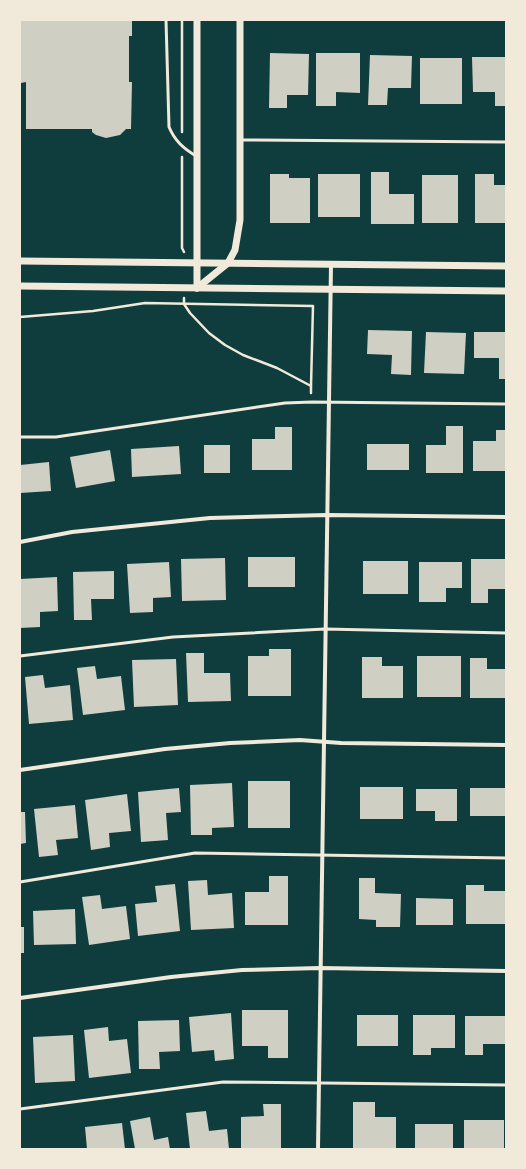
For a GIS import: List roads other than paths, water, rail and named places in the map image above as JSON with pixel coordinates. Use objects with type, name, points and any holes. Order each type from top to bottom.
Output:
[{"type":"street","points":[[196,288],[197,20]]},
{"type":"street","points":[[196,288],[228,263],[235,250],[240,220],[240,20]]},
{"type":"street","points":[[20,261],[506,266]]},
{"type":"street","points":[[318,1149],[327,515],[327,403],[331,265]]},
{"type":"street","points":[[20,286],[506,291]]},
{"type":"street","points":[[20,542],[72,532],[210,518],[327,515],[506,518]]},
{"type":"street","points":[[20,770],[165,748],[230,742],[300,740],[341,743],[506,745]]},
{"type":"street","points":[[20,998],[171,977],[242,970],[320,968],[506,971]]},
{"type":"lane","points":[[166,20],[169,127],[173,138],[182,147],[196,157]]},
{"type":"lane","points":[[240,140],[506,142]]},
{"type":"lane","points":[[20,437],[56,437],[284,403],[506,404]]},
{"type":"lane","points":[[20,656],[173,637],[325,629],[506,633]]},
{"type":"lane","points":[[20,882],[195,853],[506,858]]},
{"type":"lane","points":[[20,1109],[223,1082],[506,1085]]}]
